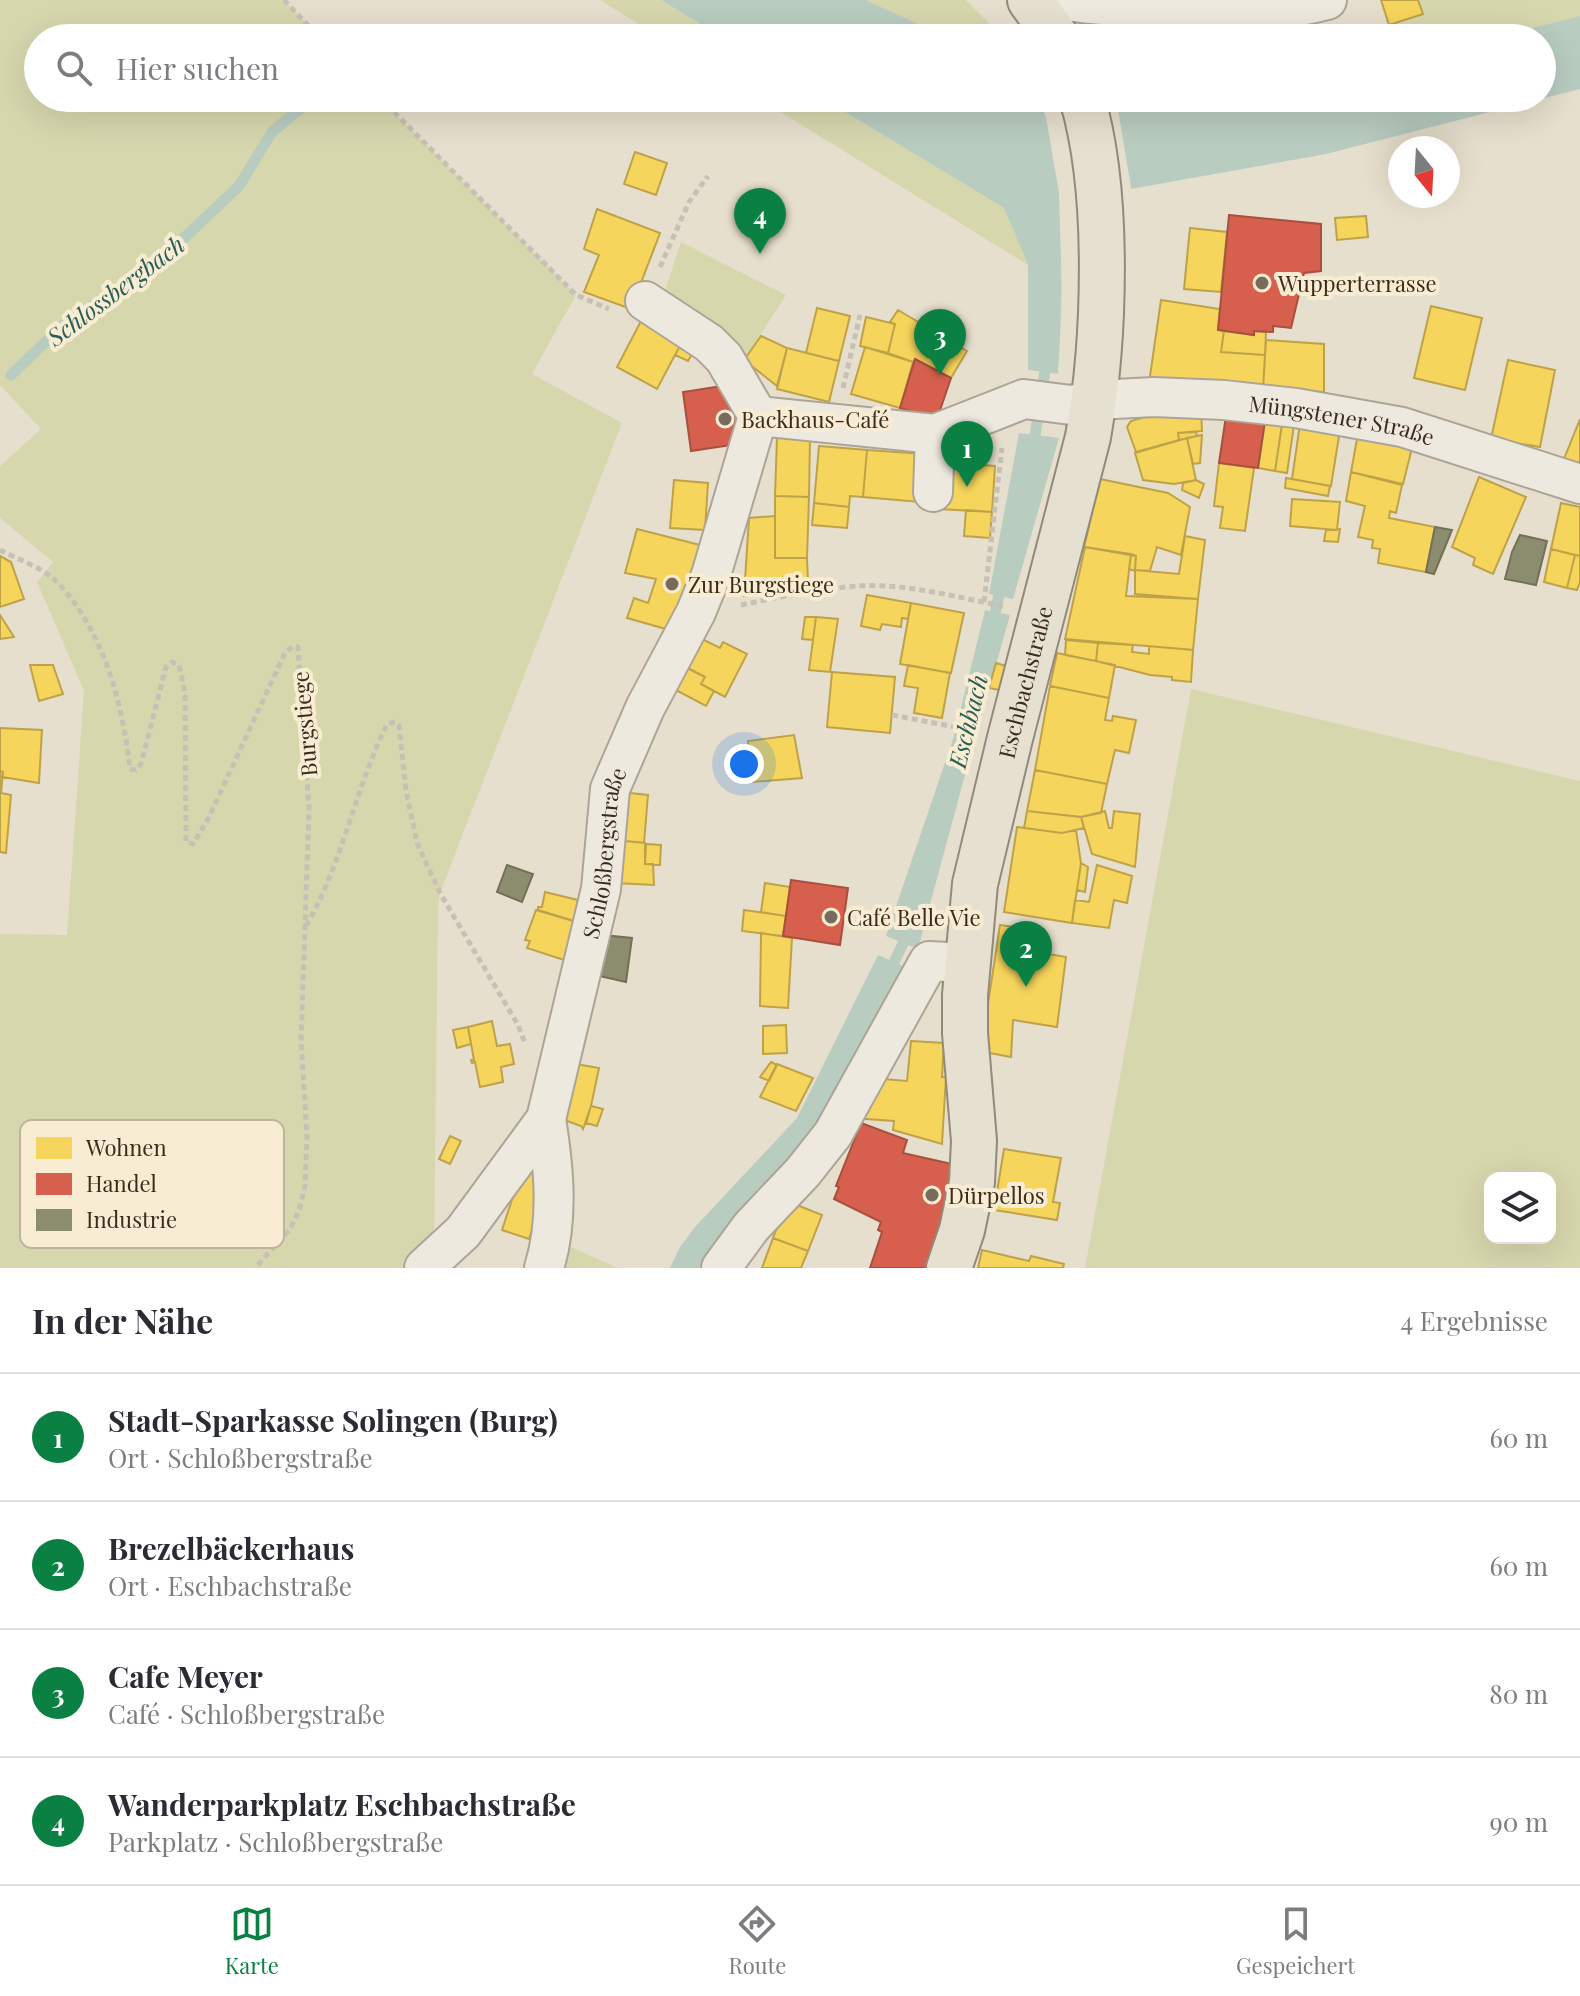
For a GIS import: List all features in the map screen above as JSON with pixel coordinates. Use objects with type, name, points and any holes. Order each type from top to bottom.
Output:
[{"type":"main road","points":[[1030,0],[1047,24]]},
{"type":"main road","name":"Eschbachstraße","points":[[949,1268],[966,1216],[972,1182],[973,1114],[965,1033],[967,963],[981,856],[1088,437],[1087,392],[1101,267],[1098,192],[1085,112]]},
{"type":"street","points":[[1062,0],[1087,5],[1232,14],[1269,12],[1327,0]]},
{"type":"street","points":[[645,301],[709,343],[724,358],[758,416],[935,434],[1024,399],[1087,392]]},
{"type":"street","name":"Müngstener Straße","points":[[1087,392],[1210,399],[1296,408],[1402,427],[1580,484]]},
{"type":"street","name":"Schloßbergstraße","points":[[424,1268],[463,1232],[546,1119],[601,889],[610,789],[645,708],[682,640],[706,587],[758,416]]},
{"type":"street","points":[[933,492],[935,434]]},
{"type":"street","points":[[721,1268],[751,1227],[803,1172],[833,1134],[929,961],[967,963]]},
{"type":"street","points":[[544,1268],[554,1218],[551,1151],[546,1119]]},
{"type":"path","points":[[284,0],[307,24]]},
{"type":"path","points":[[394,112],[576,295]]},
{"type":"path","points":[[645,301],[689,202],[708,176]]},
{"type":"path","points":[[835,424],[860,315]]},
{"type":"path","points":[[984,602],[1002,444]]},
{"type":"path","name":"Burgstiege","points":[[0,550],[54,580],[92,635],[116,693],[130,769],[136,770],[141,764],[166,667],[172,662],[179,665],[185,693],[186,842],[193,844],[208,819],[285,653],[293,646],[298,647],[309,783],[305,926]]},
{"type":"path","points":[[740,605],[786,595],[859,586],[924,590],[1012,608]]},
{"type":"path","points":[[892,715],[955,726]]},
{"type":"path","points":[[284,1236],[299,1211],[305,1186],[307,1137],[301,1041],[305,926],[316,909],[348,832],[374,750],[387,724],[395,722],[399,726],[406,791],[417,843],[440,893],[518,1025],[527,1056]]},
{"type":"path","points":[[255,1268],[273,1248]]},
{"type":"green space","points":[[0,0],[284,0],[307,24],[24,24],[24,112],[394,112],[576,295],[532,374],[622,423],[440,893],[434,1259],[424,1268],[0,1268],[0,934],[67,935],[84,691],[37,582],[53,562],[0,518],[0,466],[41,429],[0,385]]},
{"type":"green space","points":[[600,0],[661,0],[700,24],[639,24]]},
{"type":"green space","points":[[866,0],[966,0],[990,24],[918,24]]},
{"type":"green space","points":[[1418,0],[1580,0],[1580,16],[1548,24],[1391,24],[1422,14]]},
{"type":"green space","points":[[781,112],[845,112],[1004,208],[1028,265]]},
{"type":"green space","points":[[681,242],[786,295],[744,360],[664,294]]},
{"type":"green space","points":[[1191,689],[1580,781],[1580,1268],[1085,1268]]},
{"type":"green space","points":[[562,1243],[618,1268],[556,1268]]},
{"type":"water","points":[[661,0],[866,0],[918,24],[700,24]]},
{"type":"water","points":[[1580,16],[1580,89],[1556,95],[1556,24],[1548,24]]},
{"type":"water","points":[[845,112],[1490,112],[1326,154],[1125,190],[1059,193],[1062,295],[1058,374],[1028,370],[1028,265],[1004,208]]},
{"type":"water","points":[[1019,433],[1059,438],[1013,599],[989,594]]},
{"type":"water","points":[[985,610],[1010,615],[979,725],[958,720]]},
{"type":"water","points":[[955,733],[975,738],[918,949],[886,936]]},
{"type":"water","points":[[878,955],[910,969],[824,1131],[704,1268],[670,1268],[695,1227],[797,1118]]},
{"type":"pier","points":[[1044,112],[1118,112],[1132,193],[1063,197],[1065,335],[1062,375],[1058,378],[1028,374],[1028,370],[1058,374],[1061,334],[1059,193]]},
{"type":"building: Wohnen","points":[[1381,0],[1418,0],[1423,14],[1389,24]]},
{"type":"building: Wohnen","points":[[635,152],[667,163],[656,195],[624,184]]},
{"type":"building: Wohnen","points":[[597,209],[660,233],[631,309],[584,292],[599,255],[584,249]]},
{"type":"building: Wohnen","points":[[1366,216],[1368,237],[1337,240],[1335,218]]},
{"type":"building: Wohnen","points":[[1190,228],[1227,232],[1221,292],[1184,289]]},
{"type":"building: Wohnen","points":[[1161,300],[1220,309],[1218,330],[1224,331],[1221,352],[1265,355],[1263,389],[1155,383],[1150,376]]},
{"type":"building: Wohnen","points":[[1431,306],[1482,318],[1465,390],[1414,378]]},
{"type":"building: Wohnen","points":[[817,308],[850,316],[839,361],[806,353]]},
{"type":"building: Wohnen","points":[[898,310],[967,351],[951,378],[915,359],[913,362],[888,353],[895,324],[890,322]]},
{"type":"building: Wohnen","points":[[866,317],[895,324],[888,353],[860,346]]},
{"type":"building: Wohnen","points":[[642,319],[683,340],[657,389],[617,367]]},
{"type":"building: Wohnen","points":[[1224,331],[1254,335],[1254,331],[1266,332],[1265,355],[1221,352]]},
{"type":"building: Wohnen","points":[[761,336],[787,348],[777,386],[744,360]]},
{"type":"building: Wohnen","points":[[683,340],[695,349],[688,361],[675,355]]},
{"type":"building: Wohnen","points":[[1266,340],[1324,344],[1324,392],[1263,389]]},
{"type":"building: Wohnen","points":[[865,347],[913,362],[900,408],[851,394]]},
{"type":"building: Wohnen","points":[[787,348],[839,361],[829,402],[777,389]]},
{"type":"building: Wohnen","points":[[1508,360],[1555,370],[1540,447],[1491,439]]},
{"type":"building: Wohnen","points":[[1201,408],[1202,431],[1178,433],[1179,440],[1136,452],[1127,427],[1131,421],[1164,412]]},
{"type":"building: Wohnen","points":[[1580,419],[1580,466],[1564,459]]},
{"type":"building: Wohnen","points":[[1265,422],[1282,424],[1275,471],[1258,468]]},
{"type":"building: Wohnen","points":[[1282,424],[1294,425],[1287,473],[1275,471]]},
{"type":"building: Wohnen","points":[[1300,424],[1340,430],[1331,486],[1292,479]]},
{"type":"building: Wohnen","points":[[1359,428],[1414,440],[1403,484],[1351,472]]},
{"type":"building: Wohnen","points":[[1196,432],[1197,436],[1179,440],[1178,433]]},
{"type":"building: Wohnen","points":[[1202,435],[1200,463],[1193,464],[1187,438]]},
{"type":"building: Wohnen","points":[[777,436],[810,437],[809,497],[775,496]]},
{"type":"building: Wohnen","points":[[1187,438],[1196,480],[1174,484],[1143,480],[1135,453]]},
{"type":"building: Wohnen","points":[[819,446],[867,450],[863,497],[850,496],[849,507],[814,503]]},
{"type":"building: Wohnen","points":[[867,450],[924,454],[920,502],[863,497]]},
{"type":"building: Wohnen","points":[[942,462],[995,466],[992,512],[939,509]]},
{"type":"building: Wohnen","points":[[1219,463],[1254,468],[1245,531],[1220,528],[1223,507],[1214,506]]},
{"type":"building: Wohnen","points":[[1351,472],[1402,485],[1396,513],[1390,511],[1389,518],[1435,527],[1426,572],[1378,563],[1380,549],[1372,548],[1373,540],[1358,537],[1365,506],[1346,501]]},
{"type":"building: Wohnen","points":[[1479,477],[1526,497],[1493,574],[1473,565],[1475,558],[1452,547]]},
{"type":"building: Wohnen","points":[[1286,478],[1330,486],[1328,496],[1285,488]]},
{"type":"building: Wohnen","points":[[1100,479],[1168,493],[1190,507],[1181,555],[1157,547],[1150,571],[1135,570],[1136,556],[1084,547]]},
{"type":"building: Wohnen","points":[[674,480],[708,483],[705,530],[670,528]]},
{"type":"building: Wohnen","points":[[1196,480],[1204,484],[1199,498],[1182,490],[1183,483]]},
{"type":"building: Wohnen","points":[[775,496],[809,497],[807,558],[775,558]]},
{"type":"building: Wohnen","points":[[1292,499],[1340,502],[1337,530],[1290,526]]},
{"type":"building: Wohnen","points":[[814,503],[849,507],[847,528],[812,525]]},
{"type":"building: Wohnen","points":[[1561,503],[1580,507],[1580,556],[1551,549]]},
{"type":"building: Wohnen","points":[[966,510],[992,512],[990,538],[964,536]]},
{"type":"building: Wohnen","points":[[775,516],[775,558],[807,558],[808,582],[744,596],[749,518]]},
{"type":"building: Wohnen","name":"Zur Burgstiege","points":[[637,529],[700,545],[673,631],[627,618],[634,598],[648,603],[656,579],[625,573]]},
{"type":"building: Wohnen","points":[[1340,529],[1338,542],[1324,541],[1326,530]]},
{"type":"building: Wohnen","points":[[1185,536],[1205,540],[1198,599],[1135,594],[1135,570],[1179,574]]},
{"type":"building: Wohnen","points":[[1085,547],[1131,554],[1126,596],[1198,599],[1193,650],[1065,639]]},
{"type":"building: Wohnen","points":[[1551,549],[1575,555],[1567,588],[1544,582]]},
{"type":"building: Wohnen","points":[[1131,554],[1136,556],[1135,571],[1129,569]]},
{"type":"building: Wohnen","points":[[1575,555],[1580,556],[1577,590],[1567,588]]},
{"type":"building: Wohnen","points":[[0,556],[11,562],[24,599],[0,607]]},
{"type":"building: Wohnen","points":[[867,595],[911,603],[908,619],[902,618],[901,627],[882,624],[880,630],[861,626]]},
{"type":"building: Wohnen","points":[[911,603],[964,613],[951,673],[900,664]]},
{"type":"building: Wohnen","points":[[0,615],[14,637],[0,639]]},
{"type":"building: Wohnen","points":[[805,617],[816,617],[813,640],[802,639]]},
{"type":"building: Wohnen","points":[[816,617],[838,619],[830,672],[809,670]]},
{"type":"building: Wohnen","points":[[700,638],[720,648],[723,642],[747,654],[725,697],[701,684],[705,677],[685,667]]},
{"type":"building: Wohnen","points":[[1066,640],[1098,643],[1096,661],[1065,655]]},
{"type":"building: Wohnen","points":[[1098,643],[1133,645],[1132,652],[1149,654],[1149,646],[1193,650],[1191,682],[1096,661]]},
{"type":"building: Wohnen","points":[[1057,653],[1115,665],[1109,698],[1050,686]]},
{"type":"building: Wohnen","points":[[996,663],[1006,666],[999,690],[989,688]]},
{"type":"building: Wohnen","points":[[30,665],[53,665],[63,694],[39,701]]},
{"type":"building: Wohnen","points":[[908,665],[950,673],[942,718],[914,713],[918,688],[904,686]]},
{"type":"building: Wohnen","points":[[686,667],[705,677],[701,684],[714,691],[706,706],[674,689]]},
{"type":"building: Wohnen","points":[[832,672],[895,677],[890,733],[827,727]]},
{"type":"building: Wohnen","points":[[1050,686],[1109,698],[1105,720],[1112,721],[1113,716],[1136,720],[1129,753],[1115,750],[1107,784],[1035,770]]},
{"type":"building: Wohnen","points":[[0,728],[42,730],[39,783],[2,777]]},
{"type":"building: Wohnen","points":[[794,735],[802,778],[753,782],[748,741]]},
{"type":"building: Wohnen","points":[[1035,770],[1107,784],[1101,813],[1081,817],[1027,811]]},
{"type":"building: Wohnen","points":[[0,771],[3,772],[1,793],[11,795],[6,853],[0,852]]},
{"type":"building: Wohnen","points":[[620,792],[648,795],[644,843],[615,840]]},
{"type":"building: Wohnen","points":[[1027,811],[1081,817],[1084,828],[1062,833],[1024,828]]},
{"type":"building: Wohnen","points":[[1105,811],[1109,828],[1112,828],[1114,811],[1140,814],[1135,867],[1092,854],[1081,817]]},
{"type":"building: Wohnen","points":[[1017,827],[1062,833],[1076,830],[1081,863],[1072,923],[1004,912]]},
{"type":"building: Wohnen","points":[[615,840],[645,843],[645,864],[653,864],[654,885],[615,883]]},
{"type":"building: Wohnen","points":[[646,844],[661,845],[660,865],[645,864]]},
{"type":"building: Wohnen","points":[[1081,863],[1088,867],[1085,892],[1077,890]]},
{"type":"building: Wohnen","points":[[1097,865],[1132,876],[1127,903],[1114,900],[1109,928],[1072,923],[1075,900],[1089,902]]},
{"type":"building: Wohnen","points":[[765,883],[790,887],[786,916],[761,912]]},
{"type":"building: Wohnen","points":[[545,892],[578,900],[574,921],[538,910],[542,907]]},
{"type":"building: Wohnen","points":[[536,910],[580,923],[567,961],[527,948],[530,941],[525,940]]},
{"type":"building: Wohnen","points":[[744,910],[786,916],[783,936],[742,931]]},
{"type":"building: Wohnen","points":[[1000,925],[1029,929],[1028,936],[1035,937],[1033,948],[1066,957],[1057,1027],[1013,1020],[1011,1057],[984,1052]]},
{"type":"building: Wohnen","points":[[761,933],[792,938],[788,1008],[760,1006]]},
{"type":"building: Wohnen","points":[[492,1021],[497,1046],[510,1044],[514,1064],[501,1067],[503,1082],[480,1087],[475,1062],[471,1060],[474,1060],[468,1027]]},
{"type":"building: Wohnen","points":[[786,1025],[787,1053],[763,1054],[763,1026]]},
{"type":"building: Wohnen","points":[[468,1027],[471,1044],[457,1048],[453,1030]]},
{"type":"building: Wohnen","points":[[911,1041],[944,1043],[942,1077],[946,1077],[942,1144],[893,1130],[894,1121],[852,1118],[871,1078],[907,1081]]},
{"type":"building: Wohnen","points":[[771,1062],[777,1065],[769,1081],[760,1077]]},
{"type":"building: Wohnen","points":[[570,1063],[599,1068],[583,1129],[559,1118]]},
{"type":"building: Wohnen","points":[[777,1064],[813,1078],[796,1111],[760,1097]]},
{"type":"building: Wohnen","points":[[591,1106],[603,1109],[597,1126],[586,1123]]},
{"type":"building: Wohnen","points":[[450,1136],[461,1141],[450,1164],[439,1159]]},
{"type":"building: Wohnen","points":[[1004,1149],[1061,1158],[1053,1202],[1060,1203],[1057,1220],[994,1210]]},
{"type":"building: Wohnen","points":[[528,1167],[543,1171],[544,1195],[529,1239],[502,1230],[522,1169]]},
{"type":"building: Wohnen","points":[[787,1201],[822,1215],[808,1251],[773,1238]]},
{"type":"building: Wohnen","points":[[773,1238],[808,1251],[801,1268],[762,1268]]},
{"type":"building: Wohnen","points":[[982,1250],[1029,1261],[1031,1256],[1064,1264],[1063,1268],[978,1268]]},
{"type":"building: Handel","name":"Wupperterrasse","points":[[1229,215],[1321,224],[1321,271],[1304,273],[1291,328],[1273,326],[1273,332],[1254,331],[1254,335],[1218,330]]},
{"type":"building: Handel","points":[[915,359],[951,378],[937,419],[900,408]]},
{"type":"building: Handel","points":[[729,385],[738,444],[691,451],[683,392]]},
{"type":"building: Handel","points":[[1227,409],[1266,414],[1258,468],[1219,463]]},
{"type":"building: Handel","points":[[791,880],[848,888],[840,945],[783,936]]},
{"type":"building: Handel","points":[[861,1123],[907,1140],[903,1153],[952,1164],[947,1204],[926,1268],[870,1268],[882,1232],[878,1230],[881,1222],[834,1199],[839,1187],[836,1186]]},
{"type":"building: Industrie","points":[[1435,527],[1452,530],[1434,574],[1426,572]]},
{"type":"building: Industrie","points":[[1520,535],[1547,541],[1536,585],[1505,579]]},
{"type":"building: Industrie","points":[[507,865],[533,874],[522,902],[497,892]]},
{"type":"building: Industrie","points":[[603,935],[632,938],[626,982],[595,975]]},
{"type":"waterway","name":"Schlossbergbach","points":[[11,375],[61,327],[165,256],[239,186],[272,132],[296,112]]},
{"type":"waterway","name":"Eschbach","points":[[1033,448],[1047,358]]},
{"type":"waterway","name":"Eschbach","points":[[993,623],[1002,581]]},
{"type":"waterway","name":"Eschbach","points":[[963,748],[972,710]]},
{"type":"waterway","name":"Eschbach","points":[[888,975],[908,933]]},
{"type":"place","name":"Wanderparkplatz Eschbachstraße","points":[[760,254]]},
{"type":"place","name":"Wupperterrasse","points":[[1262,283]]},
{"type":"place","name":"Cafe Meyer","points":[[940,375]]},
{"type":"place","name":"Backhaus-Café","points":[[725,419]]},
{"type":"place","name":"Stadt-Sparkasse Solingen (Burg)","points":[[967,487]]},
{"type":"place","name":"Zur Burgstiege","points":[[672,584]]},
{"type":"place","name":"Café Belle Vie","points":[[831,917]]},
{"type":"place","name":"Brezelbäckerhaus","points":[[1026,987]]},
{"type":"place","name":"Dürpellos","points":[[932,1195]]}]
